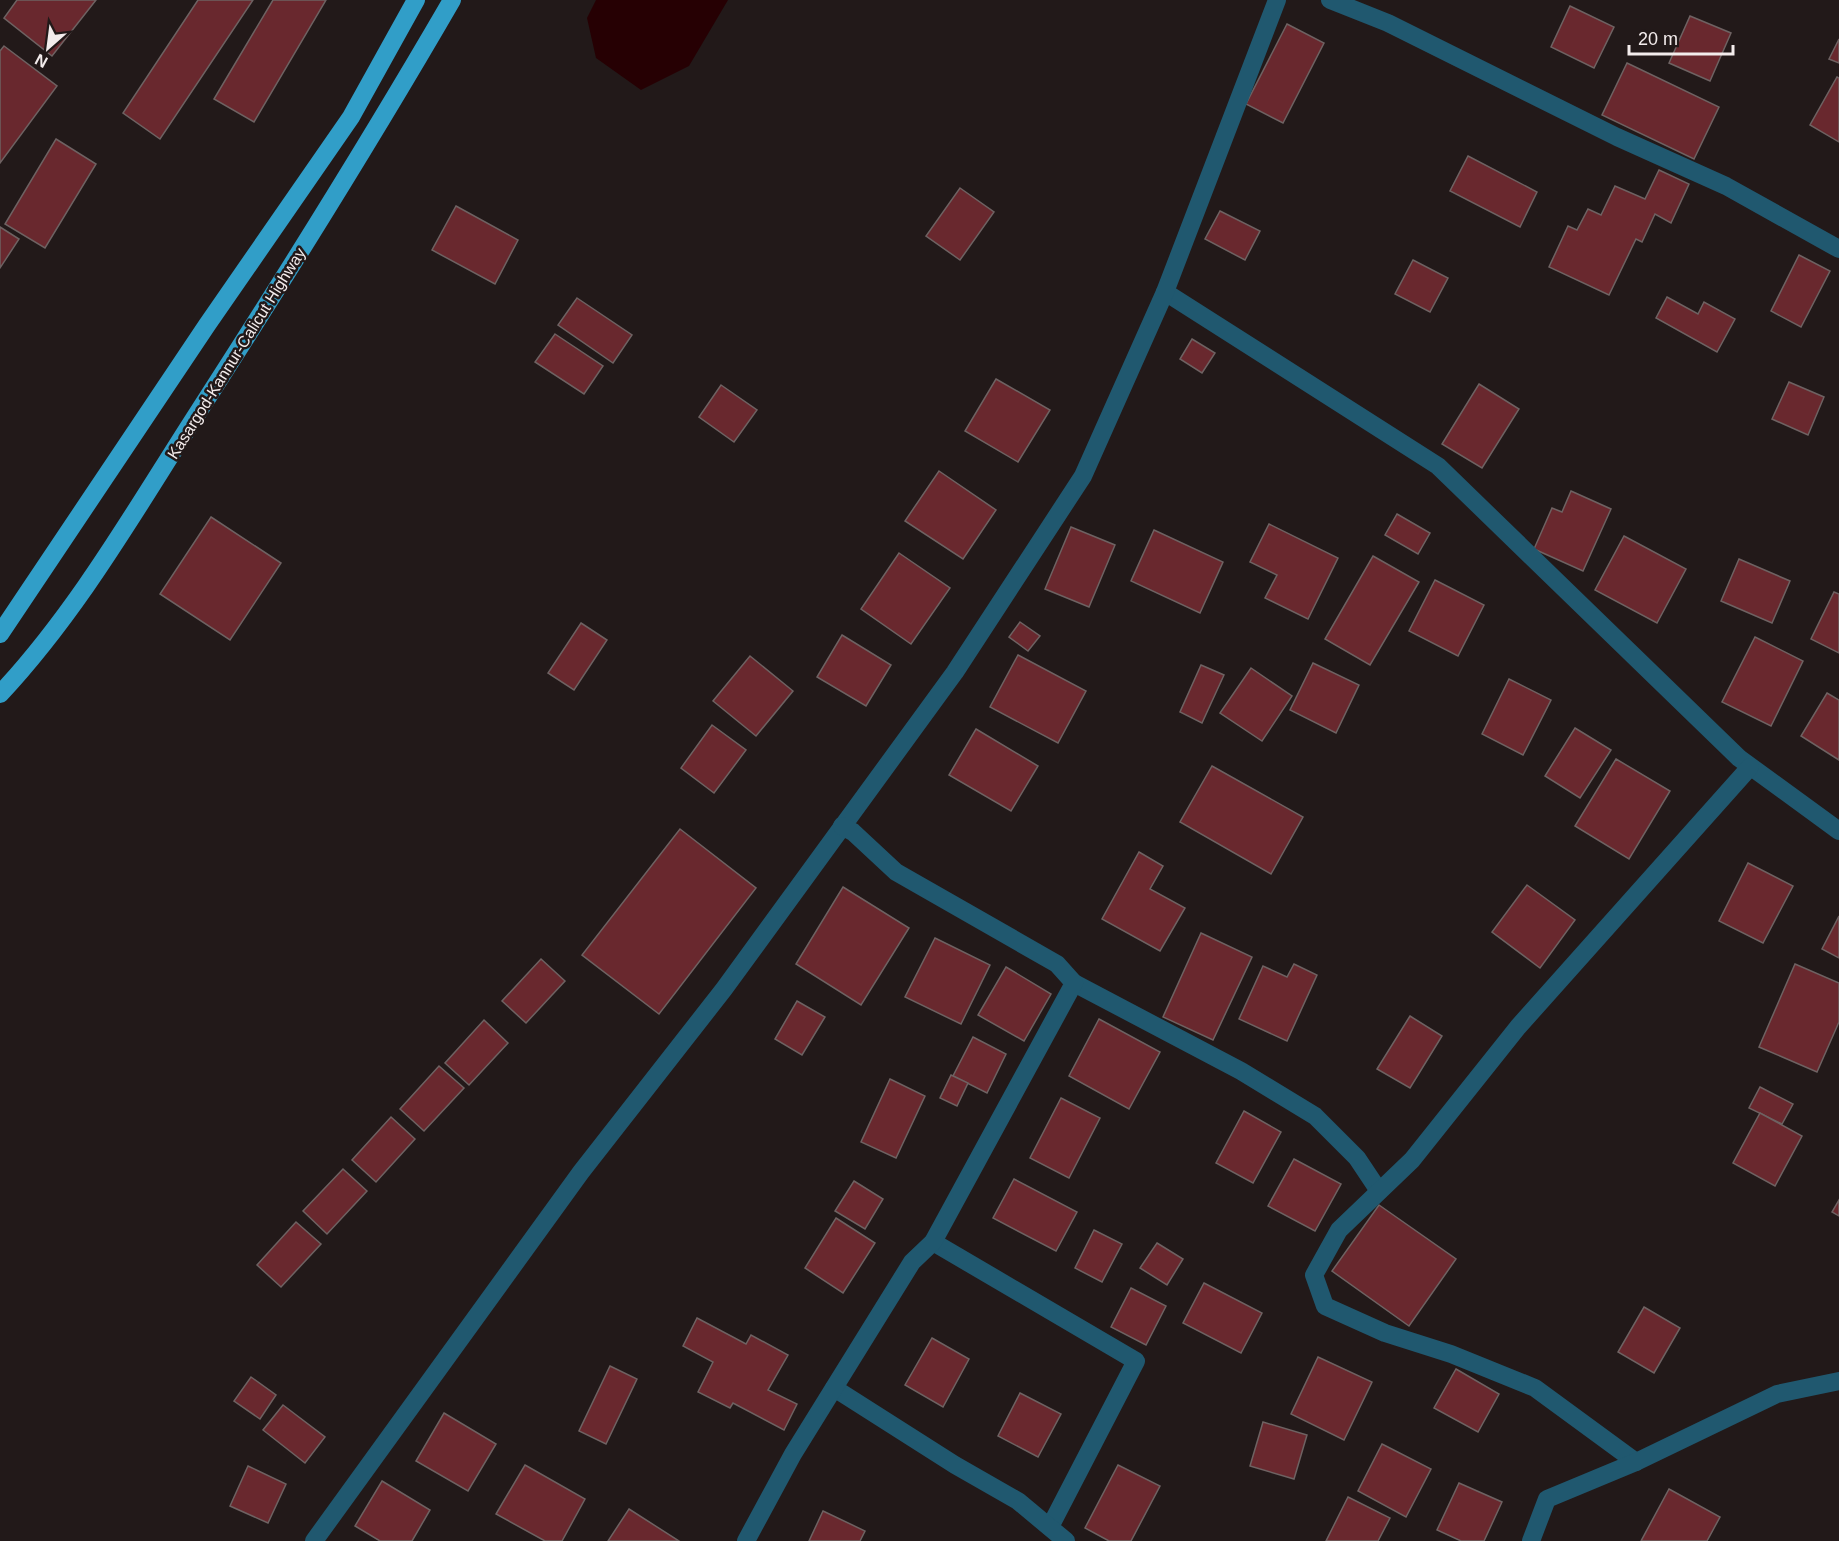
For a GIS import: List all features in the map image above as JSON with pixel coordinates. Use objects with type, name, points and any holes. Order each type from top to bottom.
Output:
[{"type":"highway","name":"Kasargod-Kannur-Calicut Highway","points":[[0,634],[351,117],[416,0]]},
{"type":"highway","name":"Kasargod-Kannur-Calicut Highway","points":[[0,694],[34,658],[113,545],[280,285],[452,0]]},
{"type":"street","points":[[314,1541],[580,1172],[724,989],[955,672],[1083,476],[1166,292],[1277,0]]},
{"type":"street","points":[[1330,0],[1388,23],[1617,136],[1726,186],[1839,249]]},
{"type":"street","points":[[1166,292],[1438,466],[1750,767],[1839,831]]},
{"type":"street","points":[[1636,1462],[1535,1388],[1451,1354],[1385,1333],[1325,1306],[1314,1275],[1339,1230],[1412,1160],[1518,1028],[1750,767]]},
{"type":"street","points":[[842,826],[853,832],[896,872],[1057,964],[1074,983],[1241,1071],[1315,1116],[1357,1158],[1380,1191]]},
{"type":"street","points":[[746,1541],[793,1454],[912,1262],[933,1242],[1074,983]]},
{"type":"street","points":[[933,1242],[1136,1361],[1050,1527]]},
{"type":"street","points":[[1531,1541],[1547,1499],[1636,1462],[1777,1394],[1839,1381]]},
{"type":"street","points":[[834,1388],[955,1465],[1018,1500],[1066,1541]]},
{"type":"shaded area","points":[[596,0],[728,0],[689,66],[641,90],[596,58],[587,18]]},
{"type":"building","points":[[17,0],[96,0],[52,56],[4,18]]},
{"type":"building","points":[[198,0],[253,0],[160,139],[123,113]]},
{"type":"building","points":[[273,0],[326,0],[254,122],[214,99]]},
{"type":"building","points":[[1570,6],[1614,27],[1594,68],[1551,47]]},
{"type":"building","points":[[1690,16],[1731,33],[1710,81],[1669,63]]},
{"type":"building","points":[[1287,24],[1324,43],[1283,123],[1246,104]]},
{"type":"building","points":[[1839,39],[1839,63],[1829,59]]},
{"type":"building","points":[[4,46],[57,86],[0,163],[0,51]]},
{"type":"building","points":[[1627,63],[1719,107],[1694,159],[1602,115]]},
{"type":"building","points":[[1837,77],[1839,78],[1839,142],[1810,125]]},
{"type":"building","points":[[56,139],[96,164],[45,248],[5,224]]},
{"type":"building","points":[[1468,156],[1537,192],[1520,227],[1450,191]]},
{"type":"building","points":[[1659,170],[1689,184],[1671,223],[1655,214],[1642,242],[1636,239],[1609,295],[1549,267],[1568,226],[1577,230],[1588,209],[1601,215],[1615,186],[1645,199]]},
{"type":"building","points":[[960,188],[994,212],[960,260],[926,236]]},
{"type":"building","points":[[456,206],[518,240],[495,284],[432,250]]},
{"type":"building","points":[[1220,211],[1260,231],[1245,260],[1205,239]]},
{"type":"building","points":[[0,227],[19,239],[0,268]]},
{"type":"building","points":[[1799,255],[1830,271],[1801,327],[1771,311]]},
{"type":"building","points":[[1413,260],[1448,278],[1430,312],[1395,294]]},
{"type":"building","points":[[1667,297],[1698,314],[1704,302],[1735,319],[1717,352],[1656,318]]},
{"type":"building","points":[[577,298],[632,335],[613,363],[558,325]]},
{"type":"building","points":[[555,334],[603,366],[584,394],[535,362]]},
{"type":"building","points":[[1192,339],[1215,353],[1202,373],[1180,359]]},
{"type":"building","points":[[996,379],[1050,410],[1018,462],[965,431]]},
{"type":"building","points":[[1789,382],[1824,397],[1808,435],[1772,419]]},
{"type":"building","points":[[1479,384],[1519,409],[1482,468],[1442,444]]},
{"type":"building","points":[[721,385],[757,410],[734,442],[699,417]]},
{"type":"building","points":[[939,471],[996,510],[963,559],[905,521]]},
{"type":"building","points":[[1571,491],[1611,509],[1583,571],[1534,549],[1552,508],[1562,512]]},
{"type":"building","points":[[1397,514],[1430,533],[1418,554],[1385,535]]},
{"type":"building","points":[[211,517],[281,563],[230,640],[160,594]]},
{"type":"building","points":[[1269,524],[1338,558],[1308,619],[1265,598],[1277,575],[1250,562]]},
{"type":"building","points":[[1071,527],[1115,545],[1089,607],[1045,589]]},
{"type":"building","points":[[1154,530],[1223,562],[1200,613],[1131,581]]},
{"type":"building","points":[[1624,536],[1686,569],[1657,623],[1595,590]]},
{"type":"building","points":[[899,553],[950,588],[911,644],[861,609]]},
{"type":"building","points":[[1373,556],[1419,582],[1370,665],[1325,639]]},
{"type":"building","points":[[1739,559],[1790,581],[1772,623],[1721,601]]},
{"type":"building","points":[[1435,580],[1484,605],[1458,656],[1409,631]]},
{"type":"building","points":[[1834,592],[1839,594],[1839,653],[1811,639]]},
{"type":"building","points":[[1020,622],[1040,636],[1028,651],[1009,637]]},
{"type":"building","points":[[581,623],[607,640],[574,690],[548,673]]},
{"type":"building","points":[[842,635],[891,665],[866,706],[817,677]]},
{"type":"building","points":[[1755,637],[1803,661],[1771,726],[1722,702]]},
{"type":"building","points":[[1018,655],[1086,691],[1058,743],[990,707]]},
{"type":"building","points":[[750,656],[793,691],[756,736],[713,701]]},
{"type":"building","points":[[1313,663],[1359,685],[1336,733],[1290,710]]},
{"type":"building","points":[[1201,665],[1224,675],[1202,723],[1180,712]]},
{"type":"building","points":[[1251,668],[1292,696],[1262,741],[1220,713]]},
{"type":"building","points":[[1509,679],[1551,700],[1523,755],[1482,734]]},
{"type":"building","points":[[1827,693],[1839,700],[1839,760],[1801,736]]},
{"type":"building","points":[[712,725],[746,750],[714,793],[681,768]]},
{"type":"building","points":[[1575,728],[1611,750],[1580,798],[1545,776]]},
{"type":"building","points":[[976,729],[1038,766],[1011,811],[949,775]]},
{"type":"building","points":[[1616,759],[1670,791],[1629,859],[1575,826]]},
{"type":"building","points":[[1212,766],[1303,817],[1271,874],[1180,822]]},
{"type":"building","points":[[680,829],[756,888],[659,1014],[582,955]]},
{"type":"building","points":[[1139,852],[1163,866],[1150,889],[1185,908],[1160,951],[1102,919]]},
{"type":"building","points":[[1748,863],[1793,886],[1763,943],[1719,921]]},
{"type":"building","points":[[1527,885],[1575,920],[1540,968],[1492,932]]},
{"type":"building","points":[[843,887],[909,928],[861,1005],[796,964]]},
{"type":"building","points":[[1839,916],[1839,958],[1822,949]]},
{"type":"building","points":[[1201,933],[1252,957],[1213,1040],[1163,1017]]},
{"type":"building","points":[[935,938],[990,965],[961,1024],[905,997]]},
{"type":"building","points":[[541,959],[565,981],[526,1023],[502,1001]]},
{"type":"building","points":[[1294,964],[1317,975],[1287,1041],[1239,1019],[1263,966],[1287,977]]},
{"type":"building","points":[[1795,964],[1839,983],[1839,1022],[1817,1072],[1759,1047]]},
{"type":"building","points":[[1006,967],[1051,994],[1024,1041],[978,1015]]},
{"type":"building","points":[[797,1001],[825,1017],[802,1055],[775,1039]]},
{"type":"building","points":[[1410,1016],[1442,1036],[1410,1088],[1377,1069]]},
{"type":"building","points":[[1099,1019],[1160,1052],[1129,1109],[1069,1076]]},
{"type":"building","points":[[484,1020],[508,1043],[469,1085],[445,1063]]},
{"type":"building","points":[[973,1037],[1006,1054],[987,1093],[953,1076]]},
{"type":"building","points":[[439,1066],[464,1088],[424,1131],[400,1109]]},
{"type":"building","points":[[951,1075],[968,1083],[957,1106],[940,1098]]},
{"type":"building","points":[[890,1079],[925,1096],[896,1158],[861,1142]]},
{"type":"building","points":[[1760,1087],[1793,1104],[1782,1124],[1749,1108]]},
{"type":"building","points":[[1061,1098],[1100,1118],[1069,1178],[1030,1158]]},
{"type":"building","points":[[1244,1111],[1281,1132],[1253,1183],[1216,1163]]},
{"type":"building","points":[[1760,1113],[1802,1136],[1775,1186],[1733,1163]]},
{"type":"building","points":[[391,1117],[415,1139],[376,1182],[352,1160]]},
{"type":"building","points":[[1294,1159],[1341,1184],[1315,1231],[1268,1206]]},
{"type":"building","points":[[343,1169],[367,1191],[327,1234],[303,1211]]},
{"type":"building","points":[[1014,1179],[1077,1212],[1056,1251],[993,1218]]},
{"type":"building","points":[[854,1181],[883,1199],[865,1229],[835,1211]]},
{"type":"building","points":[[1839,1200],[1839,1216],[1832,1212]]},
{"type":"building","points":[[1379,1205],[1456,1259],[1409,1326],[1332,1271]]},
{"type":"building","points":[[836,1218],[875,1243],[843,1293],[805,1268]]},
{"type":"building","points":[[296,1222],[321,1244],[281,1287],[257,1265]]},
{"type":"building","points":[[1094,1230],[1122,1244],[1102,1282],[1075,1268]]},
{"type":"building","points":[[1157,1243],[1183,1259],[1167,1285],[1140,1268]]},
{"type":"building","points":[[1204,1283],[1262,1313],[1241,1353],[1183,1323]]},
{"type":"building","points":[[1131,1288],[1166,1306],[1146,1345],[1111,1327]]},
{"type":"building","points":[[1644,1307],[1680,1328],[1654,1373],[1618,1352]]},
{"type":"building","points":[[697,1318],[746,1344],[751,1335],[788,1355],[768,1390],[797,1404],[784,1430],[733,1403],[730,1408],[698,1392],[713,1362],[683,1346]]},
{"type":"building","points":[[932,1338],[969,1359],[943,1407],[905,1385]]},
{"type":"building","points":[[1318,1357],[1372,1382],[1344,1440],[1291,1414]]},
{"type":"building","points":[[610,1366],[637,1379],[606,1444],[579,1431]]},
{"type":"building","points":[[1456,1369],[1499,1394],[1478,1432],[1434,1408]]},
{"type":"building","points":[[251,1377],[276,1395],[260,1419],[234,1401]]},
{"type":"building","points":[[1020,1393],[1061,1414],[1038,1457],[998,1436]]},
{"type":"building","points":[[283,1405],[325,1437],[305,1463],[263,1430]]},
{"type":"building","points":[[444,1413],[496,1444],[468,1491],[416,1461]]},
{"type":"building","points":[[1263,1422],[1307,1435],[1294,1479],[1250,1466]]},
{"type":"building","points":[[1382,1444],[1431,1469],[1406,1517],[1358,1491]]},
{"type":"building","points":[[525,1465],[585,1499],[562,1541],[545,1541],[496,1514]]},
{"type":"building","points":[[1118,1465],[1160,1486],[1131,1541],[1109,1541],[1085,1528]]},
{"type":"building","points":[[248,1466],[286,1484],[268,1523],[230,1506]]},
{"type":"building","points":[[382,1481],[430,1510],[412,1541],[380,1541],[355,1526]]},
{"type":"building","points":[[1459,1483],[1502,1502],[1484,1541],[1461,1541],[1437,1530]]},
{"type":"building","points":[[1669,1489],[1720,1517],[1707,1541],[1641,1541]]},
{"type":"building","points":[[1348,1497],[1390,1518],[1378,1541],[1326,1541]]},
{"type":"building","points":[[629,1509],[679,1541],[608,1541]]},
{"type":"building","points":[[823,1511],[865,1531],[860,1541],[809,1541]]}]
